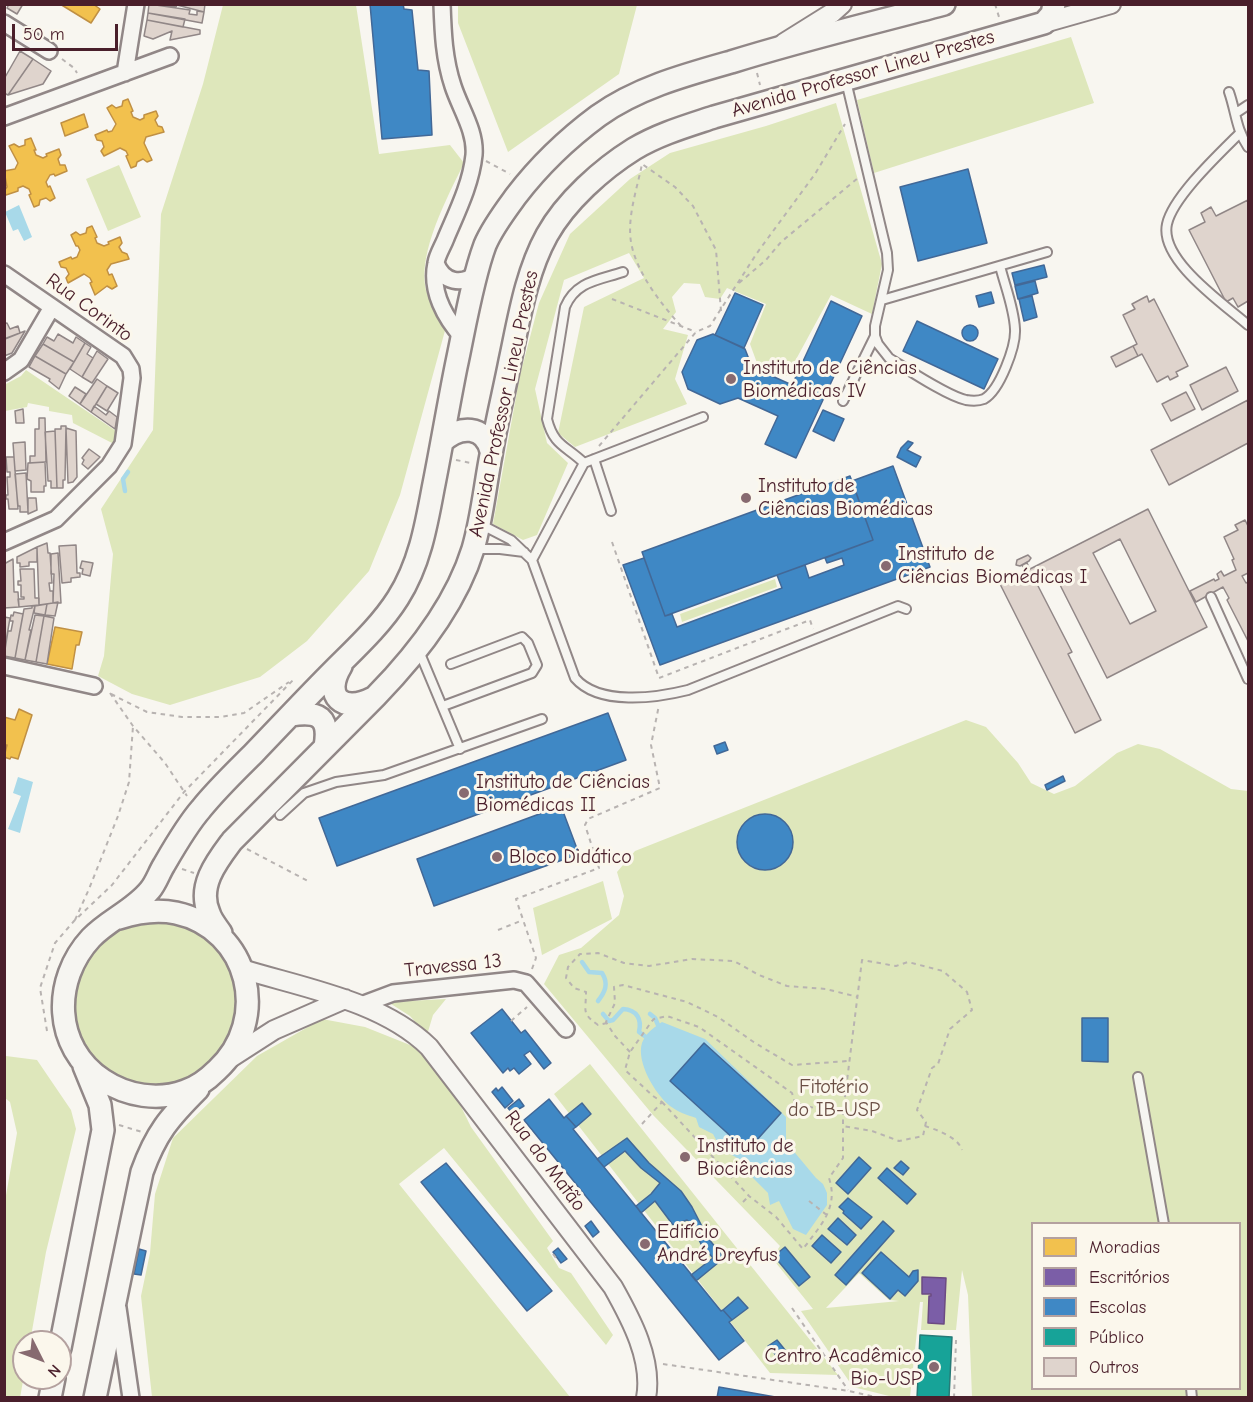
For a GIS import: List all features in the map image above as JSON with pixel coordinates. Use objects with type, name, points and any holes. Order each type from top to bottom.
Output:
[{"type":"main road","points":[[64,1330],[103,1130],[100,1105],[83,1062],[69,1038],[62,1010],[65,981],[76,955],[95,933],[119,918],[149,891],[198,811],[344,660],[392,606],[414,566],[425,534],[477,272],[486,242],[508,206],[534,172],[565,143],[600,115],[633,96],[670,80],[752,55],[944,4]]},
{"type":"main road","points":[[1044,23],[1052,14],[1054,4]]},
{"type":"main road","name":"Avenida Professor Lineu Prestes","points":[[208,877],[231,841],[376,696],[437,621],[456,588],[473,549],[518,324],[532,266],[548,233],[575,198],[602,171],[634,149],[665,133],[764,102],[1044,23]]},
{"type":"main road","points":[[451,396],[465,416],[475,419],[486,418],[501,408]]},
{"type":"main road","points":[[441,450],[454,432],[463,429],[474,430],[483,435],[490,444],[490,459]]},
{"type":"main road","points":[[344,660],[333,682],[334,692],[340,700],[348,704],[358,704],[376,696]]},
{"type":"main road","points":[[291,715],[306,712],[318,716],[326,726],[325,747]]},
{"type":"main road","points":[[95,1398],[130,1220],[142,1172],[157,1136],[173,1113],[229,1059],[246,1025],[248,997],[242,969],[208,912],[206,895],[208,877]]},
{"type":"main road","points":[[119,918],[139,912],[160,910],[181,914],[217,933],[231,949]]},
{"type":"main road","points":[[83,1062],[113,1087],[150,1096],[179,1093],[206,1081]]},
{"type":"street","points":[[125,73],[136,4]]},
{"type":"street","points":[[442,4],[444,48],[453,85],[473,137],[474,154],[464,194],[436,263],[436,288],[443,312],[463,338]]},
{"type":"street","points":[[776,48],[832,13],[842,4]]},
{"type":"street","name":"Avenida Professor Lineu Prestes","points":[[1044,23],[1111,4]]},
{"type":"street","points":[[4,23],[49,51]]},
{"type":"street","points":[[4,117],[170,56]]},
{"type":"street","points":[[436,263],[444,277],[460,282],[468,280],[477,272]]},
{"type":"street","name":"Rua Corinto","points":[[4,274],[123,356],[131,369],[132,388],[123,444],[109,466],[56,519],[4,542]]},
{"type":"street","points":[[4,372],[21,360],[52,307]]},
{"type":"street","points":[[4,666],[94,686]]},
{"type":"street","name":"Rua do Matão","points":[[242,969],[353,1002],[404,1026],[429,1047],[613,1287],[629,1315],[645,1361],[646,1398]]},
{"type":"street","name":"Travessa 13","points":[[353,1002],[393,993],[514,980],[526,984],[566,1029]]},
{"type":"street","points":[[229,1059],[274,1030],[353,1002]]},
{"type":"street","points":[[116,1298],[131,1398]]},
{"type":"lane","points":[[843,401],[875,336],[888,270],[887,253],[846,79]]},
{"type":"lane","points":[[1229,92],[1236,112],[1239,134],[1248,147]]},
{"type":"lane","points":[[1236,112],[1248,105]]},
{"type":"lane","points":[[1239,134],[1188,189],[1171,212],[1166,226],[1168,240],[1175,256],[1185,269],[1248,325]]},
{"type":"lane","points":[[882,300],[1047,252]]},
{"type":"lane","points":[[875,336],[889,358],[958,398],[975,401],[983,399],[990,394],[1002,374],[1013,349],[1014,318],[1000,266]]},
{"type":"lane","points":[[584,463],[556,441],[547,419],[565,307],[569,297],[578,287],[623,272]]},
{"type":"lane","points":[[532,560],[584,463],[703,417]]},
{"type":"lane","points":[[594,459],[611,511]]},
{"type":"lane","points":[[478,524],[511,540],[532,560],[575,678],[583,687],[602,693],[623,697],[661,697],[688,690],[898,606],[906,609]]},
{"type":"lane","points":[[473,549],[490,548],[524,552]]},
{"type":"lane","points":[[1211,597],[1248,679]]},
{"type":"lane","points":[[443,706],[532,673],[537,665],[528,643],[522,637],[451,664]]},
{"type":"lane","points":[[417,648],[460,749]]},
{"type":"lane","points":[[280,814],[304,793],[336,782],[384,775],[542,719]]},
{"type":"lane","points":[[1138,1077],[1164,1222]]},
{"type":"path","points":[[49,51],[74,68],[85,87]]},
{"type":"path","points":[[752,55],[764,102]]},
{"type":"path","points":[[599,446],[696,332],[710,326],[757,253],[815,174],[853,112]]},
{"type":"path","points":[[474,154],[526,183]]},
{"type":"path","points":[[681,326],[644,278],[631,242],[632,211],[642,164],[675,187],[693,206],[716,250],[721,311]]},
{"type":"path","points":[[737,285],[766,260],[781,242],[867,170]]},
{"type":"path","points":[[612,298],[696,332]]},
{"type":"path","points":[[441,450],[490,459]]},
{"type":"path","points":[[612,542],[659,678],[810,620],[817,639]]},
{"type":"path","points":[[47,1031],[40,988],[56,943],[74,921],[112,885],[184,792],[295,678],[244,713],[220,717],[182,717],[147,712],[103,688],[94,686]]},
{"type":"path","points":[[110,693],[133,726],[165,763],[198,811]]},
{"type":"path","points":[[536,958],[516,899],[599,868],[585,825],[588,819],[660,788],[651,746],[661,697]]},
{"type":"path","points":[[74,921],[118,816],[129,782],[133,726]]},
{"type":"path","points":[[231,841],[308,881]]},
{"type":"path","points":[[164,864],[208,877]]},
{"type":"path","points":[[498,930],[523,920]]},
{"type":"path","points":[[607,1023],[598,1025],[587,1017],[584,1011],[586,992],[574,988],[566,978],[568,967],[580,954],[598,953],[624,963],[649,966],[692,959],[734,961],[759,975],[787,986],[826,989],[858,997]]},
{"type":"path","points":[[843,1113],[834,1113],[795,1103],[792,1093],[699,1027],[667,1016],[654,1018],[630,1052],[625,1070],[662,1102],[749,1196],[776,1217],[803,1249],[828,1216],[833,1189],[829,1178],[843,1158],[843,1126],[843,1113],[862,960],[896,966],[908,962],[943,971],[967,992],[972,1010],[950,1029],[938,1064],[932,1068],[917,1110],[926,1122],[923,1136],[899,1141],[872,1131],[843,1126]]},
{"type":"path","points":[[630,1052],[615,1036],[607,1023],[615,1003],[614,987],[623,985],[687,1002],[718,1017],[792,1065],[849,1061]]},
{"type":"path","points":[[511,1021],[539,997]]},
{"type":"path","points":[[642,1124],[662,1102]]},
{"type":"path","points":[[102,1120],[157,1136]]},
{"type":"path","points":[[925,1126],[940,1131],[961,1145],[962,1150]]},
{"type":"path","points":[[743,1202],[749,1196]]},
{"type":"path","points":[[808,1201],[828,1216]]},
{"type":"path","points":[[553,1254],[557,1259]]},
{"type":"path","points":[[792,1308],[849,1391]]},
{"type":"path","points":[[954,1398],[956,1340]]},
{"type":"path","points":[[645,1361],[880,1397]]},
{"type":"green space","points":[[458,4],[637,5],[619,74],[508,152],[458,23]]},
{"type":"green space","points":[[223,5],[356,5],[379,154],[450,145],[464,163],[436,225],[430,242],[424,275],[427,295],[446,327],[400,495],[369,571],[307,641],[260,677],[170,705],[132,694],[98,676],[104,656],[113,554],[101,509],[153,430],[161,214],[203,84]]},
{"type":"green space","points":[[1071,37],[1094,103],[874,173],[857,100]]},
{"type":"green space","points":[[836,103],[882,264],[872,314],[831,295],[787,376],[757,363],[750,344],[766,304],[727,288],[720,299],[705,297],[700,284],[684,283],[672,297],[676,312],[663,329],[688,335],[675,379],[687,404],[575,447],[558,433],[584,307],[644,278],[629,253],[564,280],[535,389],[547,443],[568,463],[537,535],[523,540],[493,524],[520,375],[539,303],[570,234],[630,179],[670,153],[766,126]]},
{"type":"green space","points":[[119,165],[141,217],[108,231],[86,179]]},
{"type":"green space","points":[[26,370],[119,433],[114,444],[73,423],[72,415],[49,411],[49,407],[28,403],[27,407],[5,411],[4,385],[21,376]]},
{"type":"green space","points":[[775,579],[777,587],[682,622],[680,614]]},
{"type":"green space","name":"Fitotério do IB-USP","points":[[966,720],[986,727],[1018,763],[1031,783],[1054,794],[1075,786],[1117,753],[1138,744],[1160,749],[1231,789],[1248,791],[1248,1397],[972,1397],[968,1295],[962,1270],[956,1330],[921,1330],[923,1302],[920,1302],[910,1397],[893,1397],[853,1387],[801,1311],[813,1309],[772,1258],[780,1246],[653,1115],[544,984],[559,955],[581,948],[619,915],[624,896],[617,872],[635,851]],"holes":[[[859,1273],[889,1300],[899,1301],[826,1308]]]},
{"type":"green space","points":[[603,881],[612,919],[542,955],[533,908]]},
{"type":"green space","points":[[157,919],[189,925],[216,943],[234,970],[240,1002],[234,1034],[216,1061],[189,1079],[157,1085],[125,1079],[98,1061],[80,1034],[74,1002],[80,970],[98,943],[125,925]]},
{"type":"green space","points":[[446,999],[433,1015],[427,1035],[410,1016],[388,1002]]},
{"type":"green space","points":[[322,1019],[365,1027],[415,1047],[450,1084],[471,1127],[553,1241],[547,1248],[559,1268],[571,1273],[613,1335],[606,1345],[444,1148],[399,1184],[570,1397],[152,1397],[141,1296],[150,1253],[155,1194],[173,1138],[257,1056]]},
{"type":"green space","points":[[6,1056],[37,1060],[71,1110],[76,1129],[46,1252],[32,1330],[12,1330],[12,1390],[21,1390],[20,1398],[4,1397],[5,1201],[17,1133],[10,1102],[5,1098]]},
{"type":"green space","points":[[590,1064],[838,1375],[770,1373],[554,1094]]},
{"type":"water","points":[[19,205],[32,237],[24,241],[18,229],[13,231],[5,212]]},
{"type":"water","points":[[18,777],[33,782],[20,833],[8,829],[21,796],[13,793]]},
{"type":"water","points":[[662,1022],[705,1039],[786,1117],[786,1142],[823,1184],[827,1193],[827,1205],[806,1235],[793,1229],[779,1201],[770,1205],[768,1193],[751,1176],[741,1160],[721,1149],[713,1134],[699,1127],[696,1118],[679,1112],[658,1094],[644,1068],[641,1051],[646,1036]]},
{"type":"building: Moradias","points":[[60,4],[93,4],[100,9],[91,23]]},
{"type":"building: Moradias","points":[[128,99],[133,117],[140,120],[144,118],[144,115],[156,111],[158,116],[155,120],[164,132],[146,137],[144,143],[152,160],[147,162],[143,159],[131,168],[126,151],[120,148],[104,156],[101,151],[104,147],[102,141],[97,140],[95,135],[107,130],[112,131],[116,124],[107,108],[112,105],[116,108],[122,106],[123,101]]},
{"type":"building: Moradias","points":[[84,114],[88,127],[65,136],[61,123]]},
{"type":"building: Moradias","points":[[31,138],[36,155],[43,158],[47,156],[46,154],[59,149],[60,165],[65,165],[67,171],[55,176],[50,175],[46,182],[55,198],[50,201],[46,198],[40,200],[39,205],[34,207],[29,189],[23,186],[18,188],[18,191],[6,195],[4,191],[7,187],[4,171],[15,169],[18,163],[9,146],[25,145],[25,140]]},
{"type":"building: Moradias","points":[[92,226],[97,243],[104,246],[120,237],[122,243],[119,247],[129,259],[111,264],[107,270],[109,275],[112,274],[117,286],[112,289],[107,286],[95,295],[90,278],[84,274],[68,283],[66,278],[69,274],[59,262],[77,257],[80,250],[71,235],[76,232],[80,235],[86,233],[87,228]]},
{"type":"building: Moradias","points":[[55,627],[82,632],[79,645],[76,645],[72,669],[47,664]]},
{"type":"building: Moradias","points":[[19,709],[32,715],[18,759],[11,757],[10,759],[4,757],[7,745],[4,745],[4,717],[15,720]]},
{"type":"building: Escritórios","points":[[922,1277],[946,1278],[944,1324],[928,1323],[931,1294],[922,1294]]},
{"type":"building: Escolas","points":[[370,4],[403,4],[404,9],[412,10],[418,70],[429,71],[432,135],[382,139]]},
{"type":"building: Escolas","points":[[968,169],[987,243],[918,261],[900,187]]},
{"type":"building: Escolas","points":[[1044,265],[1047,277],[1015,285],[1012,273]]},
{"type":"building: Escolas","points":[[1035,281],[1038,293],[1018,299],[1015,286]]},
{"type":"building: Escolas","points":[[991,292],[994,303],[979,307],[976,296]]},
{"type":"building: Escolas","points":[[735,293],[763,305],[744,348],[715,335]]},
{"type":"building: Escolas","points":[[1032,296],[1037,317],[1024,321],[1019,299]]},
{"type":"building: Escolas","name":"Instituto de Ciências Biomédicas IV","points":[[831,301],[862,316],[796,458],[765,444],[778,416],[738,398],[720,404],[688,389],[682,372],[697,340],[713,334],[745,349],[752,367],[792,385]]},
{"type":"building: Escolas","points":[[917,321],[998,359],[984,389],[903,351]]},
{"type":"building: Escolas","points":[[970,325],[978,333],[970,341],[962,333]]},
{"type":"building: Escolas","points":[[823,410],[844,419],[834,441],[813,431]]},
{"type":"building: Escolas","points":[[908,441],[913,443],[907,450],[921,457],[916,467],[897,457],[901,448]]},
{"type":"building: Escolas","name":"Instituto de Ciências Biomédicas I","points":[[893,466],[930,567],[660,665],[623,565],[644,558],[665,616],[672,614],[677,627],[782,588],[777,575],[805,565],[809,578],[844,565],[842,558],[827,563],[825,558],[873,540],[852,481]]},
{"type":"building: Escolas","points":[[850,476],[873,540],[665,616],[642,552]]},
{"type":"building: Escolas","name":"Instituto de Ciências Biomédicas II","points":[[608,713],[626,760],[337,866],[319,818]]},
{"type":"building: Escolas","points":[[725,742],[728,750],[717,754],[714,746]]},
{"type":"building: Escolas","points":[[1063,776],[1065,781],[1047,790],[1045,785]]},
{"type":"building: Escolas","name":"Bloco Didático","points":[[561,806],[579,854],[434,906],[417,859]]},
{"type":"building: Escolas","points":[[765,814],[776,816],[785,822],[791,831],[793,842],[791,853],[785,862],[776,868],[765,870],[754,868],[745,862],[739,853],[737,842],[739,831],[745,822],[754,816]]},
{"type":"building: Escolas","points":[[502,1009],[521,1033],[525,1030],[551,1063],[544,1069],[530,1051],[524,1055],[531,1064],[519,1074],[514,1068],[510,1071],[508,1068],[503,1073],[471,1033]]},
{"type":"building: Escolas","points":[[1082,1018],[1108,1018],[1108,1062],[1082,1061]]},
{"type":"building: Escolas","points":[[704,1043],[781,1113],[747,1151],[670,1081]]},
{"type":"building: Escolas","points":[[502,1087],[513,1101],[505,1108],[492,1092]]},
{"type":"building: Escolas","points":[[519,1099],[524,1106],[512,1113],[508,1108]]},
{"type":"building: Escolas","name":"Edifício André Dreyfus","points":[[549,1099],[564,1118],[566,1116],[576,1127],[573,1129],[721,1311],[723,1310],[732,1320],[729,1322],[744,1341],[719,1360],[524,1120]]},
{"type":"building: Escolas","points":[[582,1103],[591,1114],[576,1127],[566,1116]]},
{"type":"building: Escolas","points":[[627,1138],[649,1163],[681,1191],[708,1238],[724,1258],[696,1281],[691,1275],[713,1258],[701,1244],[690,1222],[687,1220],[673,1225],[655,1201],[641,1213],[636,1206],[660,1183],[625,1151],[604,1167],[597,1159]]},
{"type":"building: Escolas","points":[[859,1157],[871,1168],[848,1194],[836,1183]]},
{"type":"building: Escolas","points":[[901,1161],[909,1168],[903,1175],[894,1168]]},
{"type":"building: Escolas","points":[[446,1163],[552,1291],[527,1311],[421,1182]]},
{"type":"building: Escolas","points":[[887,1168],[916,1194],[907,1204],[878,1178]]},
{"type":"building: Escolas","points":[[848,1198],[872,1217],[861,1229],[839,1207]]},
{"type":"building: Escolas","points":[[838,1218],[856,1235],[847,1245],[828,1229]]},
{"type":"building: Escolas","points":[[591,1221],[599,1232],[593,1237],[585,1226]]},
{"type":"building: Escolas","points":[[883,1221],[894,1231],[846,1285],[835,1275]]},
{"type":"building: Escolas","points":[[822,1235],[841,1252],[831,1263],[812,1246]]},
{"type":"building: Escolas","points":[[785,1247],[810,1277],[799,1286],[774,1256]]},
{"type":"building: Escolas","points":[[558,1248],[567,1259],[561,1263],[553,1252]]},
{"type":"building: Escolas","points":[[139,1249],[146,1251],[141,1275],[134,1274]]},
{"type":"building: Escolas","points":[[881,1252],[909,1277],[913,1271],[918,1270],[918,1281],[905,1296],[898,1290],[890,1299],[862,1273]]},
{"type":"building: Escolas","points":[[738,1297],[748,1308],[732,1320],[723,1310]]},
{"type":"building: Escolas","points":[[777,1340],[790,1356],[782,1362],[768,1346]]},
{"type":"building: Escolas","points":[[719,1387],[781,1398],[717,1398]]},
{"type":"building: Público","name":"Centro Acadêmico Bio-USP","points":[[920,1335],[952,1337],[949,1398],[917,1398]]},
{"type":"building: Outros","points":[[9,4],[23,4],[17,14],[7,8]]},
{"type":"building: Outros","points":[[149,4],[190,10],[189,14],[197,15],[197,11],[204,12],[202,23],[148,13]]},
{"type":"building: Outros","points":[[205,4],[204,12],[177,5],[176,7],[163,5]]},
{"type":"building: Outros","points":[[148,13],[185,19],[183,27],[147,20]]},
{"type":"building: Outros","points":[[147,20],[200,30],[200,34],[170,40],[172,31],[153,39],[144,36]]},
{"type":"building: Outros","points":[[20,51],[33,59],[8,95],[4,93],[4,79]]},
{"type":"building: Outros","points":[[33,59],[51,71],[43,84],[8,95]]},
{"type":"building: Outros","points":[[1248,200],[1248,301],[1238,307],[1233,298],[1226,302],[1189,230],[1205,222],[1201,213],[1211,207],[1216,216]]},
{"type":"building: Outros","points":[[1147,296],[1149,302],[1154,299],[1188,366],[1176,372],[1178,376],[1170,380],[1168,376],[1157,382],[1142,354],[1138,356],[1133,346],[1137,344],[1123,315],[1135,309],[1132,304]]},
{"type":"building: Outros","points":[[7,323],[10,329],[18,326],[20,333],[5,339],[4,324]]},
{"type":"building: Outros","points":[[25,331],[12,353],[4,356],[4,339]]},
{"type":"building: Outros","points":[[58,334],[73,343],[76,337],[85,343],[74,362],[43,344],[47,337],[54,341]]},
{"type":"building: Outros","points":[[85,343],[91,347],[87,354],[93,358],[82,377],[70,369]]},
{"type":"building: Outros","points":[[43,344],[74,362],[66,374],[35,356]]},
{"type":"building: Outros","points":[[1133,346],[1138,356],[1116,367],[1111,357]]},
{"type":"building: Outros","points":[[97,351],[108,359],[92,383],[82,377]]},
{"type":"building: Outros","points":[[35,356],[66,374],[59,389],[49,381],[50,379],[29,367]]},
{"type":"building: Outros","points":[[1226,367],[1238,391],[1202,410],[1190,385]]},
{"type":"building: Outros","points":[[97,379],[107,386],[91,412],[80,404]]},
{"type":"building: Outros","points":[[107,386],[118,393],[107,411],[96,404]]},
{"type":"building: Outros","points":[[75,387],[86,394],[80,404],[69,396]]},
{"type":"building: Outros","points":[[1186,392],[1195,409],[1171,421],[1162,404]]},
{"type":"building: Outros","points":[[1248,400],[1248,443],[1169,485],[1151,450]]},
{"type":"building: Outros","points":[[94,406],[106,415],[109,411],[117,417],[115,429],[91,412]]},
{"type":"building: Outros","points":[[23,409],[24,423],[16,423],[15,411]]},
{"type":"building: Outros","points":[[39,418],[45,418],[46,462],[30,463],[30,456],[35,456],[35,429],[39,429]]},
{"type":"building: Outros","points":[[61,426],[66,426],[65,480],[63,480],[63,488],[57,488],[55,429],[61,429]]},
{"type":"building: Outros","points":[[66,428],[76,431],[77,477],[73,482],[68,483]]},
{"type":"building: Outros","points":[[55,431],[57,488],[51,488],[51,481],[48,481],[45,432]]},
{"type":"building: Outros","points":[[25,442],[26,470],[15,471],[13,443]]},
{"type":"building: Outros","points":[[89,449],[100,457],[88,469],[82,464],[84,460],[82,458]]},
{"type":"building: Outros","points":[[6,457],[14,457],[18,509],[9,509],[8,499],[6,499],[8,495],[7,477],[10,477],[10,472],[7,472]]},
{"type":"building: Outros","points":[[45,462],[44,492],[31,492],[31,481],[27,479],[28,463]]},
{"type":"building: Outros","points":[[26,473],[28,512],[20,512],[15,474]]},
{"type":"building: Outros","points":[[28,498],[36,498],[37,510],[28,514]]},
{"type":"building: Outros","points":[[1148,509],[1207,627],[1107,678],[1054,573],[1036,582],[1072,652],[1068,654],[1101,720],[1075,733],[1000,584],[1025,571],[1022,565],[1027,563],[1030,569]],"holes":[[[1120,539],[1156,611],[1130,624],[1093,553]]]},
{"type":"building: Outros","points":[[1245,520],[1248,526],[1248,573],[1242,576],[1246,583],[1248,582],[1248,641],[1227,600],[1229,598],[1223,587],[1196,602],[1190,591],[1214,579],[1215,581],[1219,579],[1217,574],[1221,571],[1224,576],[1236,570],[1232,560],[1234,559],[1224,537],[1238,530],[1235,525]]},
{"type":"building: Outros","points":[[47,543],[52,583],[49,583],[50,591],[53,591],[53,603],[39,605],[37,547]]},
{"type":"building: Outros","points":[[76,545],[77,573],[80,573],[80,577],[71,578],[71,582],[62,583],[59,546]]},
{"type":"building: Outros","points":[[37,547],[37,562],[29,562],[29,566],[20,567],[17,557]]},
{"type":"building: Outros","points":[[58,553],[61,603],[53,603],[54,574],[51,574],[51,554]]},
{"type":"building: Outros","points":[[1028,555],[1031,558],[1029,561],[1020,566],[1016,565],[1017,560]]},
{"type":"building: Outros","points":[[13,559],[14,592],[18,592],[19,607],[4,608],[4,564]]},
{"type":"building: Outros","points":[[82,561],[93,563],[90,576],[82,574],[83,569],[80,568]]},
{"type":"building: Outros","points":[[20,569],[34,569],[35,598],[39,598],[39,605],[19,607],[18,599],[24,599],[21,597],[21,585],[18,585],[18,581],[21,581]]},
{"type":"building: Outros","points":[[58,602],[55,616],[45,615],[47,604]]},
{"type":"building: Outros","points":[[47,604],[45,615],[34,613],[35,606]]},
{"type":"building: Outros","points":[[35,606],[25,660],[15,658],[24,609],[32,608]]},
{"type":"building: Outros","points":[[14,612],[23,614],[15,658],[4,656],[8,631],[11,631],[13,621],[10,621],[11,615],[13,616]]},
{"type":"building: Outros","points":[[35,615],[44,616],[36,662],[25,660]]},
{"type":"building: Outros","points":[[44,616],[54,618],[47,664],[36,662]]},
{"type":"building: Outros","points":[[4,617],[10,618],[4,653]]},
{"type":"waterway","points":[[125,491],[123,479],[128,472]]},
{"type":"waterway","points":[[582,962],[589,972],[602,973],[604,977],[605,988],[598,1001]]},
{"type":"waterway","points":[[603,1014],[609,1021],[613,1020],[623,1009],[632,1011],[639,1019],[639,1032],[646,1037]]},
{"type":"waterway","points":[[650,1014],[658,1025]]},
{"type":"place","name":"Instituto de Ciências Biomédicas IV","points":[[731,379]]},
{"type":"place","name":"Instituto de Ciências Biomédicas","points":[[746,498]]},
{"type":"place","name":"Instituto de Ciências Biomédicas I","points":[[886,566]]},
{"type":"place","name":"Instituto de Ciências Biomédicas II","points":[[464,793]]},
{"type":"place","name":"Bloco Didático","points":[[497,857]]},
{"type":"place","name":"Instituto de Biociências","points":[[685,1157]]},
{"type":"place","name":"Edifício André Dreyfus","points":[[645,1244]]},
{"type":"place","name":"Centro Acadêmico Bio-USP","points":[[934,1367]]}]
